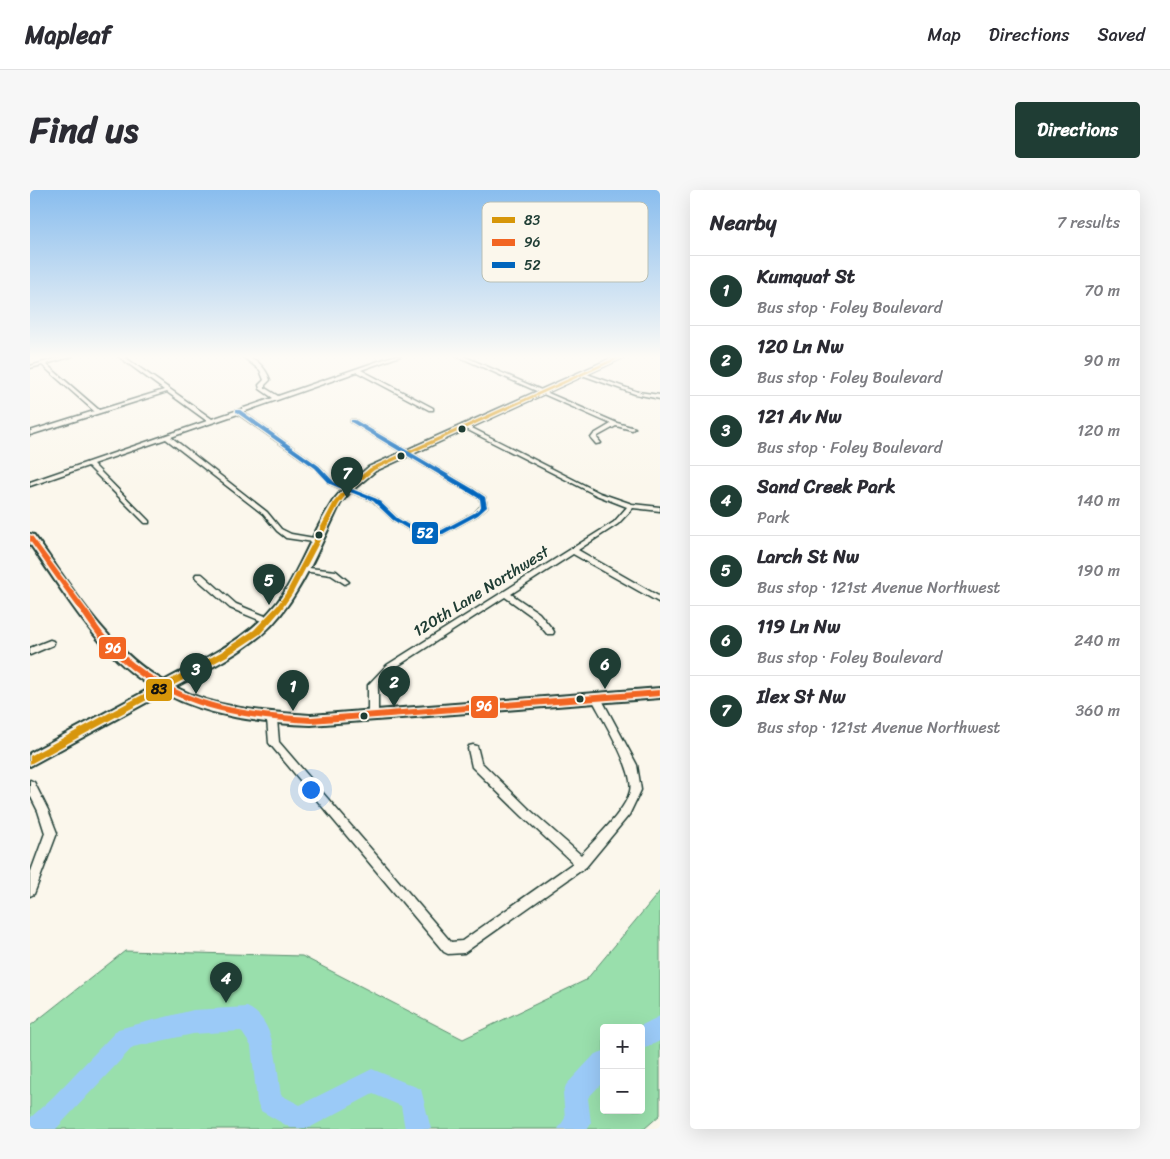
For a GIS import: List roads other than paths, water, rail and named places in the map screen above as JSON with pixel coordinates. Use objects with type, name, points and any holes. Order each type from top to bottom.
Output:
[{"type":"street","points":[[84,400],[98,412]]},
{"type":"street","points":[[30,433],[137,400]]},
{"type":"street","points":[[182,400],[211,421]]},
{"type":"street","points":[[30,484],[272,400]]},
{"type":"street","points":[[414,400],[432,409]]},
{"type":"street","points":[[30,760],[224,654],[257,632],[279,608],[303,569],[336,503],[347,490],[372,469],[524,400]]},
{"type":"street","points":[[560,400],[615,424],[632,428]]},
{"type":"street","points":[[238,412],[317,467],[332,484],[375,500],[395,519],[418,533],[441,533],[476,514],[484,507],[483,498],[471,490],[353,420]]},
{"type":"street","points":[[598,443],[594,438],[596,435],[615,424]]},
{"type":"street","points":[[464,426],[598,494],[631,506],[660,509]]},
{"type":"street","points":[[167,437],[265,513],[279,530],[289,536],[317,541]]},
{"type":"street","points":[[89,463],[147,522]]},
{"type":"street","name":"120th Lane Northwest","points":[[373,715],[373,686],[384,672],[616,523],[631,506]]},
{"type":"street","points":[[30,537],[108,644],[131,667],[199,704],[272,719],[311,720],[660,693]]},
{"type":"street","points":[[574,551],[660,600]]},
{"type":"street","points":[[303,569],[333,573],[345,582]]},
{"type":"street","points":[[199,576],[233,606],[267,620]]},
{"type":"street","points":[[505,594],[532,611],[543,621],[550,632]]},
{"type":"street","points":[[30,652],[50,643]]},
{"type":"street","points":[[272,719],[274,743],[448,948],[464,947],[582,863],[625,812],[636,790],[632,765],[597,699]]},
{"type":"street","points":[[473,749],[476,764],[526,813],[582,863]]},
{"type":"street","points":[[30,785],[43,810],[51,833],[30,890]]},
{"type":"waterway","points":[[37,1129],[62,1106],[126,1037],[193,1022],[247,1019],[262,1043],[270,1102],[300,1119],[372,1081],[412,1098],[418,1129]]},
{"type":"waterway","points":[[645,1036],[660,1028]]},
{"type":"waterway","points":[[571,1129],[578,1123],[575,1094],[600,1067]]},
{"type":"place","name":"Ilex St Nw","points":[[347,498]]},
{"type":"place","name":"Larch St Nw","points":[[269,605]]},
{"type":"place","name":"119 Ln Nw","points":[[605,689]]},
{"type":"place","name":"121 Av Nw","points":[[196,694]]},
{"type":"place","name":"120 Ln Nw","points":[[394,707]]},
{"type":"place","name":"Kumquat St","points":[[293,711]]},
{"type":"place","name":"Sand Creek Park","points":[[226,1003]]}]
